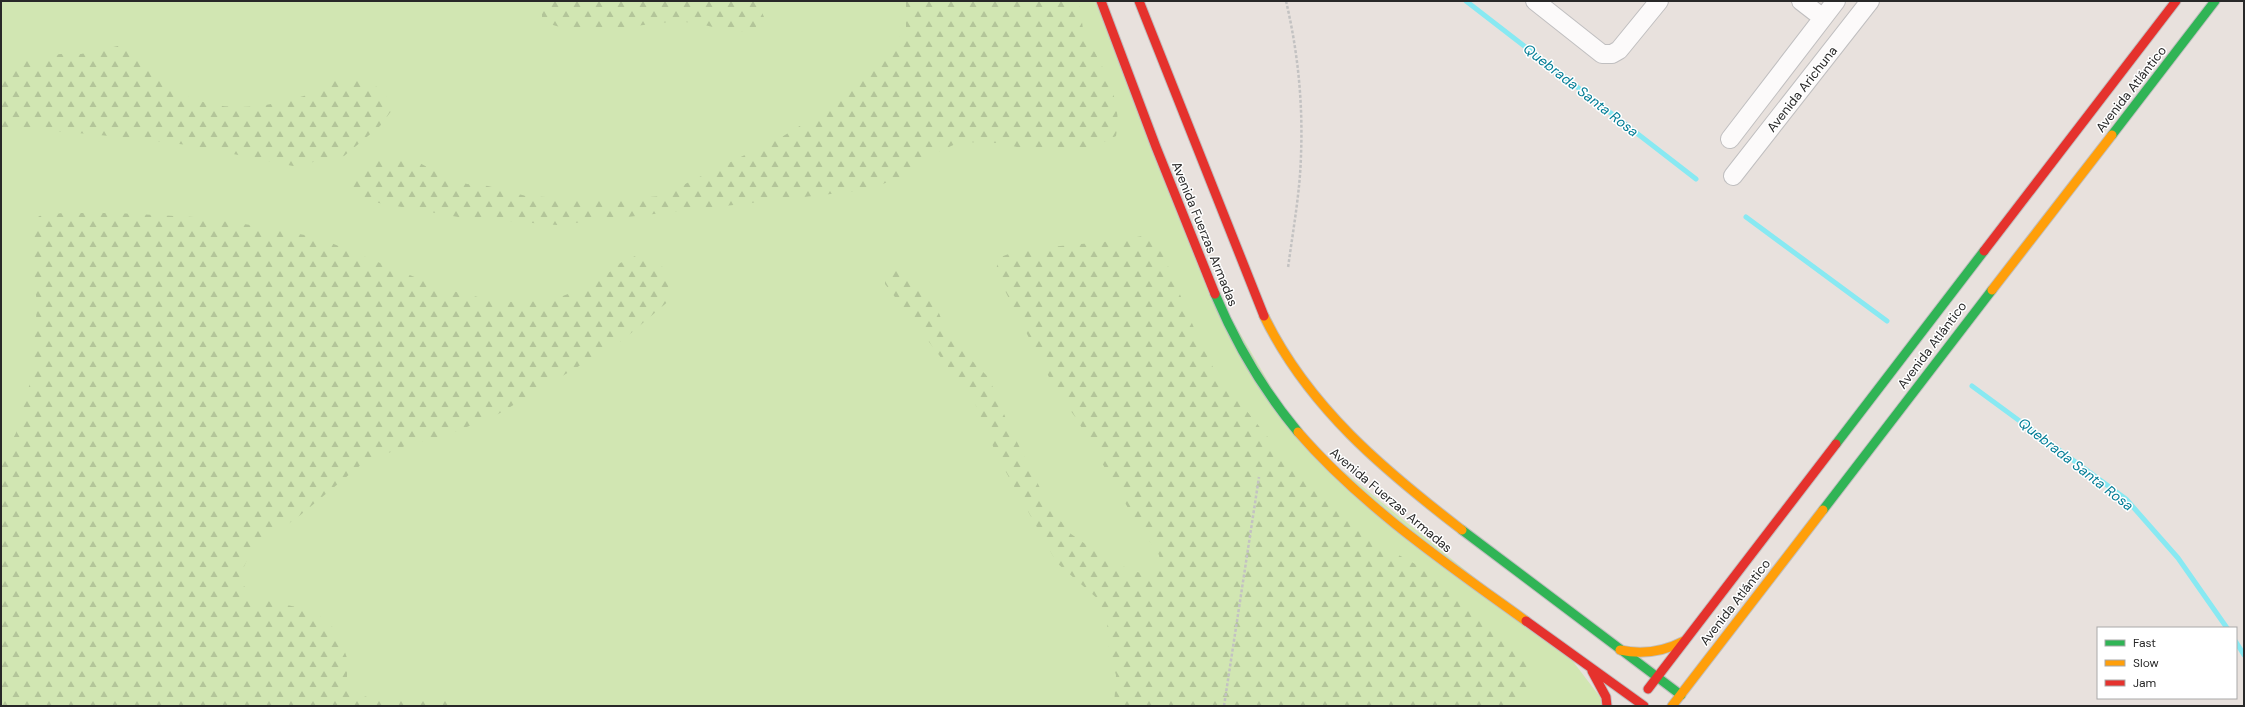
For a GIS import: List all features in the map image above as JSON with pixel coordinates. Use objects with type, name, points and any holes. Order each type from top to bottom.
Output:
[{"type":"main road","name":"Avenida Fuerzas Armadas","points":[[1101,1],[1156,147],[1222,310],[1245,358],[1282,413],[1319,456],[1390,519],[1454,569],[1639,704]]},
{"type":"main road","name":"Avenida Fuerzas Armadas","points":[[1140,1],[1255,297],[1282,351],[1298,375],[1338,422],[1393,473],[1470,536],[1681,695]]},
{"type":"main road","name":"Avenida Atlántico","points":[[1639,704],[1684,640],[2176,1]]},
{"type":"main road","name":"Avenida Atlántico","points":[[1672,706],[2215,1]]},
{"type":"main road","points":[[1620,650],[1634,654],[1661,652],[1684,640]]},
{"type":"main road","points":[[1590,668],[1602,690],[1607,706]]},
{"type":"street","points":[[1535,1],[1602,54],[1612,54],[1619,50],[1659,1]]},
{"type":"street","points":[[1801,1],[1823,18]]},
{"type":"street","points":[[1730,139],[1836,1]]},
{"type":"street","name":"Avenida Arichuna","points":[[1733,176],[1870,1]]},
{"type":"path","points":[[1286,1],[1296,47],[1301,128],[1299,187],[1288,268]]},
{"type":"path","points":[[1224,706],[1259,477]]},
{"type":"green space","points":[[1,1],[1101,1],[1209,280],[1300,436],[1565,651],[1607,706],[1,706]]},
{"type":"green space","points":[[555,1],[757,1],[764,17],[759,24],[749,31],[731,31],[685,22],[667,22],[612,29],[576,30],[559,27],[542,20],[542,7]]},
{"type":"green space","points":[[906,1],[1079,1],[1083,29],[1105,72],[1116,102],[1118,122],[1116,136],[1090,149],[1034,151],[999,143],[960,142],[929,156],[899,178],[866,190],[557,225],[458,217],[362,200],[352,188],[354,172],[370,160],[389,157],[418,162],[436,172],[467,184],[488,186],[526,196],[604,200],[664,196],[687,183],[780,138],[808,121],[906,31]]},
{"type":"green space","points":[[127,44],[142,55],[172,89],[194,99],[210,104],[242,107],[274,104],[310,94],[327,80],[343,78],[383,89],[392,110],[380,126],[344,156],[293,166],[188,145],[91,134],[1,128],[1,71],[25,61],[60,54],[81,54]]},
{"type":"green space","points":[[62,213],[117,213],[194,217],[265,227],[319,238],[444,289],[499,302],[549,301],[595,284],[620,263],[644,252],[665,269],[671,299],[623,340],[495,416],[449,434],[405,446],[362,464],[298,517],[265,540],[248,558],[242,571],[244,586],[254,598],[301,608],[328,620],[341,641],[347,658],[347,690],[369,697],[391,701],[424,698],[440,699],[447,701],[454,706],[1,706],[1,461],[16,433],[31,379],[37,306],[30,229],[39,216]]},
{"type":"green space","points":[[1143,236],[1157,240],[1200,342],[1216,373],[1280,452],[1323,498],[1382,546],[1443,579],[1523,652],[1530,670],[1527,690],[1513,706],[1114,706],[1116,675],[1109,653],[1107,621],[1099,600],[1057,563],[997,456],[974,401],[885,284],[885,271],[893,264],[906,268],[935,303],[948,336],[989,378],[1009,426],[1048,504],[1071,534],[1097,552],[1132,571],[1152,575],[1161,569],[1159,555],[1135,520],[1076,418],[1056,391],[996,273],[998,258],[1019,250],[1112,241]]},
{"type":"waterway","name":"Quebrada Santa Rosa","points":[[1466,1],[1696,179]]},
{"type":"waterway","name":"Quebrada Santa Rosa","points":[[1746,217],[1887,321]]},
{"type":"waterway","name":"Quebrada Santa Rosa","points":[[1972,386],[2126,499],[2178,558],[2226,627]]},
{"type":"waterway","name":"Quebrada Santa Rosa","points":[[2237,644],[2244,655]]},
{"type":"traffic: fast","points":[[2112,135],[2215,1]]},
{"type":"traffic: fast","points":[[1836,444],[1984,251]]},
{"type":"traffic: fast","points":[[1823,510],[1992,290]]},
{"type":"traffic: fast","points":[[1215,294],[1223,313],[1251,366],[1273,400],[1298,432]]},
{"type":"traffic: fast","points":[[1462,530],[1681,695]]},
{"type":"traffic: slow","points":[[1992,290],[2112,135]]},
{"type":"traffic: slow","points":[[1264,316],[1282,349],[1325,408],[1350,435],[1377,460],[1404,484],[1462,530]]},
{"type":"traffic: slow","points":[[1298,432],[1323,459],[1377,509],[1436,556],[1526,621]]},
{"type":"traffic: slow","points":[[1672,706],[1823,510]]},
{"type":"traffic: slow","points":[[1620,650],[1628,652],[1653,652],[1668,648],[1684,641]]},
{"type":"traffic: jam","points":[[1101,1],[1156,147],[1215,294]]},
{"type":"traffic: jam","points":[[1139,1],[1264,316]]},
{"type":"traffic: jam","points":[[1984,251],[2176,1]]},
{"type":"traffic: jam","points":[[1648,689],[1836,444]]},
{"type":"traffic: jam","points":[[1526,621],[1644,706]]},
{"type":"traffic: jam","points":[[1592,671],[1606,697],[1607,706]]}]
